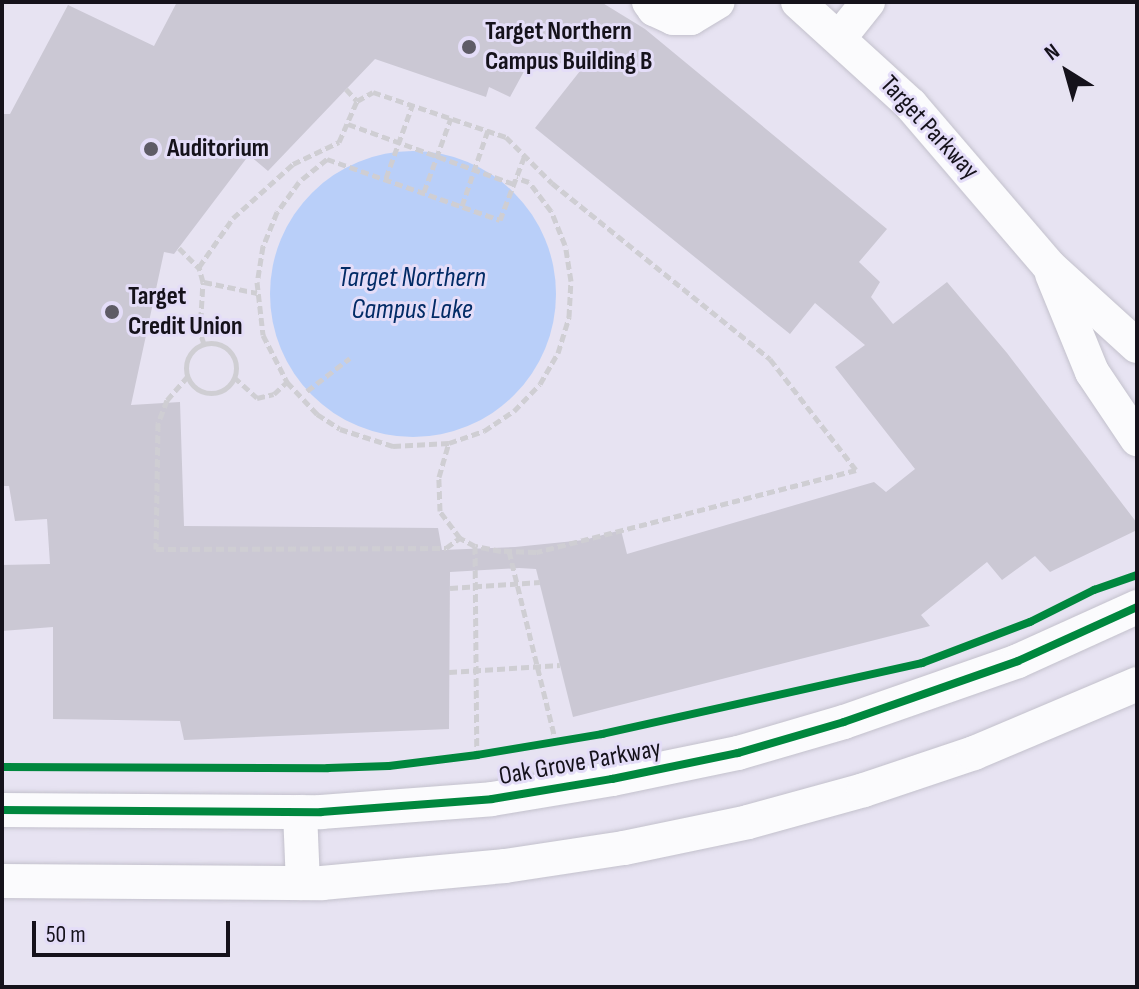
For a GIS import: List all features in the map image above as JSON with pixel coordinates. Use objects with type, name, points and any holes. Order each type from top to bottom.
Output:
[{"type":"street","points":[[649,2],[654,9],[673,18],[691,18],[718,2]]},
{"type":"street","name":"Target Parkway","points":[[798,2],[840,37],[911,105],[1049,266],[1137,346]]},
{"type":"street","points":[[840,37],[868,2]]},
{"type":"street","name":"Target Parkway","points":[[1049,266],[1092,372],[1137,439]]},
{"type":"street","name":"Oak Grove Parkway","points":[[2,810],[300,812],[492,799],[612,779],[738,753],[947,688],[1018,661],[1137,607]]},
{"type":"street","points":[[2,881],[303,883],[505,866],[624,848],[748,822],[864,790],[974,753],[1137,684]]},
{"type":"street","points":[[300,812],[303,883]]},
{"type":"path","points":[[346,89],[357,101]]},
{"type":"path","points":[[199,267],[233,218],[293,164],[339,142],[357,101],[373,92],[506,137],[552,183],[770,359],[856,470],[536,552],[509,551],[475,546],[460,538],[443,518],[437,494],[449,443]]},
{"type":"path","points":[[386,178],[412,106]]},
{"type":"path","points":[[424,192],[451,118]]},
{"type":"path","points":[[327,159],[299,182],[277,212],[263,246],[257,293],[263,335],[287,382],[317,414],[366,440],[407,446],[449,443],[484,431],[540,384],[558,353],[569,317],[571,281],[565,245],[551,211],[529,182],[474,169],[348,124]]},
{"type":"path","points":[[462,206],[488,130]]},
{"type":"path","points":[[324,149],[327,159]]},
{"type":"path","points":[[327,159],[500,220],[525,155]]},
{"type":"path","points":[[179,248],[199,267],[203,282],[200,332],[204,344]]},
{"type":"path","points":[[203,282],[257,293]]},
{"type":"path","points":[[188,376],[194,385],[208,392],[224,389],[234,377],[235,361],[227,348],[204,344],[191,354],[188,376],[167,400],[158,423],[156,549],[446,548],[460,538]]},
{"type":"path","points":[[307,391],[350,358]]},
{"type":"path","points":[[234,377],[257,398],[274,394],[287,382]]},
{"type":"path","points":[[475,546],[477,755]]},
{"type":"path","points":[[509,551],[556,742]]},
{"type":"path","points":[[450,588],[540,582]]},
{"type":"path","points":[[449,672],[560,665]]},
{"type":"path","points":[[540,745],[571,739]]},
{"type":"path","points":[[463,757],[493,753]]},
{"type":"water","name":"Target Northern Campus Lake","points":[[413,151],[441,154],[468,162],[492,175],[514,193],[532,215],[545,239],[553,266],[556,294],[553,322],[545,349],[532,373],[514,395],[492,413],[468,426],[441,434],[413,437],[385,434],[358,426],[334,413],[312,395],[294,373],[281,349],[273,322],[270,294],[273,266],[281,239],[294,215],[312,193],[334,175],[358,162],[385,154]]},
{"type":"building","points":[[177,2],[601,2],[645,29],[887,229],[859,262],[880,282],[871,297],[893,324],[947,282],[1007,353],[1137,523],[1137,530],[1050,572],[1035,556],[1002,580],[987,562],[921,615],[930,626],[573,717],[536,569],[519,568],[450,572],[449,729],[184,740],[180,721],[53,719],[53,627],[2,631],[2,565],[50,564],[47,519],[15,521],[9,486],[2,486],[2,114],[10,114],[68,5],[154,46]],"holes":[[[534,53],[580,71],[535,128],[790,334],[815,303],[865,345],[835,367],[915,469],[886,492],[874,482],[627,554],[621,530],[584,540],[442,550],[438,528],[184,526],[180,402],[131,405],[164,252],[174,254],[249,155],[268,171],[375,59],[486,97],[489,87],[510,97]]]},
{"type":"cycle path","points":[[2,767],[389,766],[602,734],[922,663],[1030,622],[1094,590],[1137,575]]},
{"type":"cycle path","points":[[2,810],[321,812],[492,799],[612,779],[738,753],[844,722],[1018,661],[1137,607]]},
{"type":"place","name":"Target Northern Campus Building B","points":[[469,47]]},
{"type":"place","name":"Auditorium","points":[[151,149]]},
{"type":"place","name":"Target Credit Union","points":[[112,312]]}]
